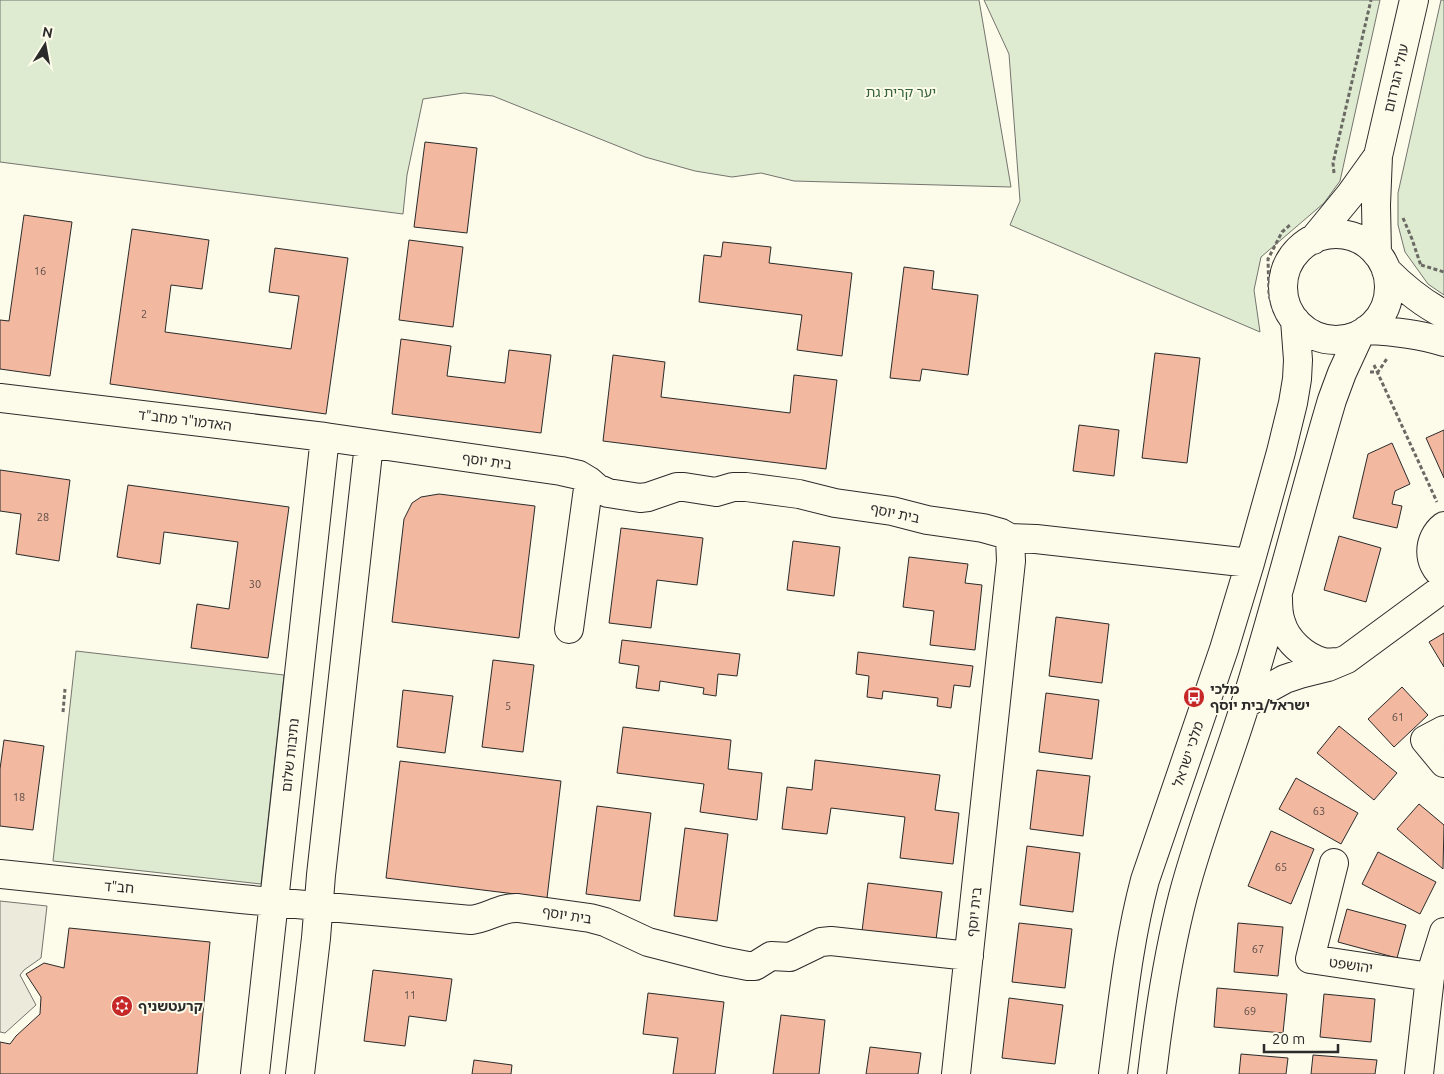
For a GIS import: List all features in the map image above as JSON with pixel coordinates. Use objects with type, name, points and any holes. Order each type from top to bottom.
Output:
[{"type":"street","name":"עולי הגרדום","points":[[1381,262],[1376,205],[1378,156],[1414,0]]},
{"type":"street","name":"עולי הגרדום","points":[[1305,230],[1350,195],[1378,156]]},
{"type":"street","points":[[1444,314],[1416,298],[1402,286],[1364,242],[1348,236],[1305,230],[1299,250],[1286,271],[1283,289],[1284,298],[1289,310],[1285,316],[1310,333],[1326,339],[1345,339],[1363,332],[1387,331],[1444,342]]},
{"type":"street","points":[[1152,1074],[1164,982],[1182,901],[1198,846],[1245,705],[1332,400],[1342,373],[1363,332],[1378,319],[1386,304],[1389,287],[1381,262]]},
{"type":"street","name":"מלכי ישראל","points":[[1113,1074],[1138,904],[1224,649],[1250,563],[1293,403],[1298,360],[1285,316]]},
{"type":"street","name":"האדמו\"ר מחב\"ד","points":[[0,398],[325,437],[369,444]]},
{"type":"street","name":"נתיבות שלום","points":[[255,1074],[325,437]]},
{"type":"street","points":[[300,1074],[369,444]]},
{"type":"street","name":"בית יוסף","points":[[369,444],[561,471],[580,475],[597,488],[608,493],[640,498],[677,487],[716,492],[733,487],[746,487],[799,494],[830,502],[892,511],[927,520],[983,528],[1001,533],[1010,538],[1011,561],[956,1074]]},
{"type":"street","points":[[569,629],[589,481]]},
{"type":"street","points":[[1442,517],[1440,529],[1434,538],[1431,548],[1432,559],[1436,569],[1444,576]]},
{"type":"street","points":[[1010,538],[1036,539],[1250,563]]},
{"type":"street","points":[[1245,705],[1265,690],[1285,679],[1328,667],[1347,659],[1444,586]]},
{"type":"street","points":[[1277,594],[1280,621],[1287,636],[1296,646],[1315,659],[1324,662],[1339,662]]},
{"type":"street","points":[[1444,730],[1425,740],[1444,763]]},
{"type":"street","name":"יהושפט","points":[[1334,862],[1310,959],[1430,977]]},
{"type":"street","name":"חב\"ד","points":[[0,874],[274,902]]},
{"type":"street","name":"בית יוסף","points":[[274,902],[471,920],[486,917],[509,907],[590,918],[605,922],[648,942],[722,962],[748,966],[755,966],[771,956],[790,957],[821,942],[840,942],[969,956]]},
{"type":"street","points":[[1419,1074],[1430,977],[1444,932]]},
{"type":"path","points":[[1333,163],[1370,0]]},
{"type":"path","points":[[1376,205],[1402,214],[1422,272],[1416,298]]},
{"type":"path","points":[[1285,316],[1269,296],[1268,259],[1282,232],[1305,230]]},
{"type":"path","points":[[1420,265],[1444,272]]},
{"type":"path","points":[[1363,332],[1442,517]]},
{"type":"path","points":[[63,712],[65,689]]},
{"type":"green space","name":"יער קרית גת","points":[[0,0],[979,0],[1011,187],[794,181],[761,173],[732,177],[695,171],[645,157],[493,96],[464,93],[423,99],[407,175],[403,214],[0,162]]},
{"type":"green space","points":[[984,0],[1380,0],[1340,181],[1324,203],[1261,257],[1254,290],[1260,332],[1010,225],[1020,201],[1009,54]]},
{"type":"green space","points":[[1441,0],[1444,0],[1444,295],[1428,284],[1405,252],[1398,225],[1398,193]]},
{"type":"green space","points":[[76,651],[284,675],[261,884],[53,861]]},
{"type":"shaded area","points":[[0,901],[47,906],[41,958],[20,975],[36,1005],[5,1033],[0,1032]]},
{"type":"building","points":[[425,142],[477,148],[467,233],[414,227]]},
{"type":"building","points":[[24,215],[72,222],[50,376],[0,369],[0,320],[9,321]]},
{"type":"building","points":[[132,229],[209,240],[202,289],[171,285],[165,332],[291,349],[299,296],[269,292],[275,248],[348,258],[326,414],[110,384]]},
{"type":"building","points":[[409,240],[463,247],[453,327],[399,320]]},
{"type":"building","points":[[723,242],[771,247],[769,263],[852,273],[842,356],[797,350],[802,315],[699,302],[704,255],[721,257]]},
{"type":"building","points":[[904,267],[934,271],[932,289],[978,295],[968,375],[922,369],[920,381],[890,378]]},
{"type":"building","points":[[401,339],[451,346],[447,376],[505,383],[509,350],[551,355],[541,433],[392,414]]},
{"type":"building","points":[[1155,353],[1200,358],[1187,463],[1142,458]]},
{"type":"building","points":[[613,355],[665,362],[661,397],[790,413],[794,375],[837,380],[826,469],[603,441]]},
{"type":"building","points":[[1079,425],[1119,430],[1114,476],[1073,471]]},
{"type":"building","points":[[1444,430],[1444,478],[1426,438]]},
{"type":"building","points":[[1392,443],[1410,484],[1395,491],[1392,504],[1402,506],[1397,528],[1353,518],[1368,454]]},
{"type":"building","points":[[0,470],[70,480],[59,561],[16,554],[21,514],[0,511]]},
{"type":"building","points":[[128,485],[289,507],[268,658],[191,648],[197,604],[229,609],[238,542],[164,532],[160,564],[117,557]]},
{"type":"building","points":[[439,494],[535,506],[519,638],[392,622],[404,519],[412,503],[421,497]]},
{"type":"building","points":[[621,528],[703,538],[697,585],[657,580],[651,628],[609,623]]},
{"type":"building","points":[[1339,536],[1381,548],[1366,602],[1324,590]]},
{"type":"building","points":[[793,541],[840,547],[834,596],[787,590]]},
{"type":"building","points":[[909,557],[968,564],[965,583],[982,585],[975,650],[930,645],[934,611],[903,607]]},
{"type":"building","points":[[1056,617],[1109,624],[1102,683],[1049,676]]},
{"type":"building","points":[[1444,633],[1444,667],[1429,642]]},
{"type":"building","points":[[622,640],[740,654],[737,676],[718,674],[716,696],[703,694],[704,688],[660,681],[659,691],[636,688],[639,666],[619,663]]},
{"type":"building","points":[[858,652],[973,666],[970,687],[954,685],[951,708],[937,706],[938,698],[883,691],[882,699],[867,697],[869,676],[856,674]]},
{"type":"building","points":[[493,660],[534,665],[523,752],[482,747]]},
{"type":"building","points":[[1402,687],[1428,715],[1394,747],[1368,719]]},
{"type":"building","points":[[403,690],[453,696],[445,753],[397,747]]},
{"type":"building","points":[[1046,693],[1099,700],[1092,759],[1039,752]]},
{"type":"building","points":[[1339,726],[1397,773],[1374,800],[1317,753]]},
{"type":"building","points":[[623,727],[731,740],[728,769],[762,773],[757,820],[700,812],[704,784],[617,773]]},
{"type":"building","points":[[4,740],[44,746],[33,830],[0,826],[0,769]]},
{"type":"building","points":[[815,760],[940,775],[935,810],[959,813],[953,864],[900,858],[905,817],[831,808],[827,834],[782,829],[787,787],[812,790]]},
{"type":"building","points":[[400,761],[561,781],[547,898],[386,878]]},
{"type":"building","points":[[1037,770],[1090,776],[1083,836],[1030,829]]},
{"type":"building","points":[[1296,778],[1358,813],[1341,844],[1279,809]]},
{"type":"building","points":[[1419,804],[1444,825],[1443,869],[1397,829]]},
{"type":"building","points":[[597,806],[651,813],[640,901],[586,894]]},
{"type":"building","points":[[685,828],[728,834],[717,921],[674,916]]},
{"type":"building","points":[[1271,831],[1314,849],[1291,904],[1248,886]]},
{"type":"building","points":[[1027,846],[1080,853],[1073,912],[1020,905]]},
{"type":"building","points":[[1378,852],[1436,882],[1420,914],[1362,884]]},
{"type":"building","points":[[868,883],[942,892],[936,940],[862,931]]},
{"type":"building","points":[[1347,909],[1406,925],[1397,958],[1338,942]]},
{"type":"building","points":[[1019,923],[1072,929],[1065,988],[1012,982]]},
{"type":"building","points":[[1238,923],[1283,927],[1278,976],[1234,972]]},
{"type":"building","name":"קרעטשניף","points":[[69,928],[210,942],[197,1074],[0,1074],[0,1042],[10,1044],[40,1014],[41,997],[26,974],[44,963],[64,968]]},
{"type":"building","points":[[373,970],[452,979],[446,1021],[409,1016],[405,1046],[364,1041]]},
{"type":"building","points":[[1217,988],[1287,994],[1283,1033],[1214,1027]]},
{"type":"building","points":[[648,993],[724,1002],[715,1074],[673,1074],[678,1038],[643,1034]]},
{"type":"building","points":[[1324,994],[1375,999],[1371,1042],[1320,1037]]},
{"type":"building","points":[[1009,998],[1063,1005],[1055,1064],[1002,1058]]},
{"type":"building","points":[[781,1015],[825,1020],[819,1074],[773,1074]]},
{"type":"building","points":[[870,1047],[921,1053],[918,1074],[866,1074]]},
{"type":"building","points":[[1241,1054],[1288,1058],[1286,1074],[1239,1074]]},
{"type":"building","points":[[1313,1055],[1377,1060],[1375,1074],[1311,1074]]},
{"type":"building","points":[[474,1060],[512,1065],[511,1074],[472,1074]]},
{"type":"place","name":"מלכי ישראל/בית יוסף","points":[[1194,697]]},
{"type":"place","name":"קרעטשניף","points":[[122,1006]]}]
